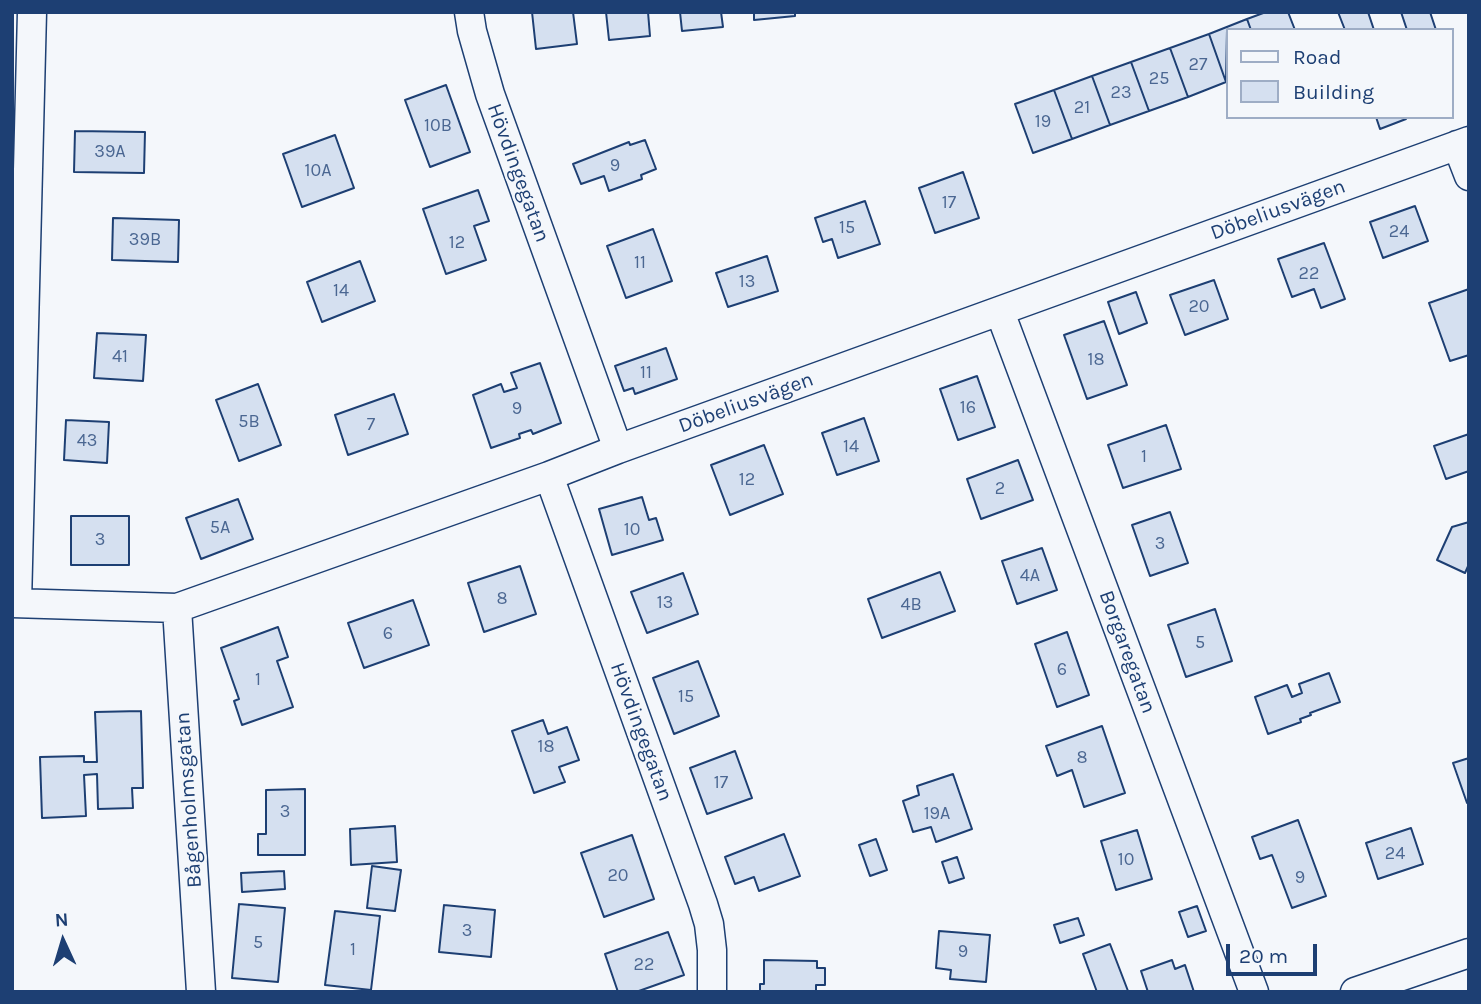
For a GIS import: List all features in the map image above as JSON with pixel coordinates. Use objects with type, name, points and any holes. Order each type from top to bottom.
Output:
[{"type":"street","points":[[14,603],[32,12]]},
{"type":"street","name":"Hövdingegatan","points":[[469,12],[490,94],[618,449]]},
{"type":"street","points":[[1463,143],[1469,176]]},
{"type":"street","name":"Döbeliusvägen","points":[[14,603],[177,608],[549,476],[1463,143]]},
{"type":"street","name":"Borgaregatan","points":[[1000,312],[1254,992]]},
{"type":"street","name":"Hövdingegatan","points":[[549,476],[703,904],[712,950],[712,992]]},
{"type":"street","name":"Bågenholmsgatan","points":[[177,608],[201,992]]},
{"type":"street","points":[[1355,992],[1469,953]]},
{"type":"building","points":[[532,12],[573,12],[577,44],[536,49]]},
{"type":"building","points":[[606,12],[648,12],[650,36],[609,40]]},
{"type":"building","points":[[680,12],[721,12],[723,27],[682,31]]},
{"type":"building","points":[[754,12],[795,12],[795,16],[754,20]]},
{"type":"building","points":[[1266,12],[1288,12],[1294,28],[1250,28],[1247,19]]},
{"type":"building","points":[[1338,12],[1368,12],[1373,28],[1344,28]]},
{"type":"building","points":[[1401,12],[1430,12],[1435,28],[1406,28]]},
{"type":"building","points":[[1247,19],[1250,28],[1226,28],[1226,82],[1209,34]]},
{"type":"building","points":[[1209,34],[1226,82],[1188,97],[1170,48]]},
{"type":"building","points":[[1170,48],[1188,97],[1149,111],[1131,62]]},
{"type":"building","points":[[1131,62],[1149,111],[1110,125],[1092,76]]},
{"type":"building","points":[[1092,76],[1110,125],[1072,139],[1054,90]]},
{"type":"building","points":[[446,85],[470,152],[430,167],[405,100]]},
{"type":"building","points":[[1054,90],[1072,139],[1033,153],[1015,104]]},
{"type":"building","points":[[1377,119],[1406,119],[1380,129]]},
{"type":"building","points":[[75,131],[145,132],[144,173],[74,172]]},
{"type":"building","points":[[335,135],[354,188],[302,207],[283,154]]},
{"type":"building","points":[[645,140],[656,169],[641,175],[642,179],[609,191],[604,176],[581,184],[573,164],[629,142],[630,145]]},
{"type":"building","points":[[963,172],[979,218],[935,233],[919,188]]},
{"type":"building","points":[[478,190],[489,221],[474,226],[486,260],[446,274],[423,209]]},
{"type":"building","points":[[865,201],[880,244],[838,258],[832,239],[823,242],[815,218]]},
{"type":"building","points":[[1415,206],[1428,241],[1383,258],[1370,222]]},
{"type":"building","points":[[113,218],[179,220],[178,262],[112,260]]},
{"type":"building","points":[[653,229],[672,281],[626,298],[607,246]]},
{"type":"building","points":[[1324,243],[1345,299],[1321,308],[1314,289],[1292,297],[1278,259]]},
{"type":"building","points":[[767,256],[778,291],[728,307],[716,273]]},
{"type":"building","points":[[360,261],[375,301],[322,322],[307,282]]},
{"type":"building","points":[[1214,280],[1228,319],[1185,335],[1170,295]]},
{"type":"building","points":[[1469,289],[1469,355],[1450,361],[1429,303]]},
{"type":"building","points":[[1136,292],[1147,323],[1119,334],[1108,302]]},
{"type":"building","points":[[1104,321],[1127,385],[1087,399],[1064,335]]},
{"type":"building","points":[[97,333],[146,335],[143,381],[94,378]]},
{"type":"building","points":[[666,348],[677,379],[635,394],[633,388],[624,391],[615,366]]},
{"type":"building","points":[[540,363],[561,423],[533,434],[531,430],[519,434],[520,438],[491,448],[473,395],[501,384],[504,392],[517,388],[511,373]]},
{"type":"building","points":[[977,376],[995,427],[958,440],[940,389]]},
{"type":"building","points":[[258,384],[281,445],[239,461],[216,400]]},
{"type":"building","points":[[394,394],[408,434],[348,455],[335,415]]},
{"type":"building","points":[[864,418],[879,461],[837,475],[822,433]]},
{"type":"building","points":[[66,420],[109,422],[107,463],[64,460]]},
{"type":"building","points":[[1166,425],[1181,469],[1123,488],[1108,445]]},
{"type":"building","points":[[1469,434],[1469,471],[1446,479],[1434,446]]},
{"type":"building","points":[[764,445],[783,494],[730,515],[711,465]]},
{"type":"building","points":[[1018,460],[1033,500],[981,519],[967,479]]},
{"type":"building","points":[[642,497],[649,520],[656,518],[663,540],[612,555],[599,509]]},
{"type":"building","points":[[238,499],[253,539],[201,559],[186,518]]},
{"type":"building","points":[[1170,512],[1188,563],[1150,576],[1132,525]]},
{"type":"building","points":[[71,516],[129,516],[129,565],[71,565]]},
{"type":"building","points":[[1469,522],[1469,564],[1465,573],[1437,560],[1452,527]]},
{"type":"building","points":[[1042,548],[1057,590],[1017,604],[1002,561]]},
{"type":"building","points":[[520,566],[536,614],[484,632],[468,583]]},
{"type":"building","points":[[940,572],[955,611],[882,638],[868,599]]},
{"type":"building","points":[[683,573],[698,614],[647,633],[631,592]]},
{"type":"building","points":[[413,600],[429,645],[364,668],[348,623]]},
{"type":"building","points":[[1215,609],[1232,661],[1186,677],[1168,625]]},
{"type":"building","points":[[278,627],[288,657],[277,661],[293,707],[242,725],[234,701],[239,699],[221,648]]},
{"type":"building","points":[[1067,632],[1089,695],[1057,707],[1035,644]]},
{"type":"building","points":[[698,661],[719,716],[674,734],[653,678]]},
{"type":"building","points":[[1329,673],[1340,702],[1310,713],[1311,715],[1300,719],[1301,722],[1268,734],[1255,697],[1287,685],[1292,697],[1302,693],[1299,684]]},
{"type":"building","points":[[141,711],[143,788],[132,788],[133,808],[98,809],[97,774],[84,775],[86,816],[42,818],[40,757],[84,756],[84,762],[97,762],[95,712]]},
{"type":"building","points":[[543,720],[548,734],[567,727],[579,760],[559,767],[565,782],[534,793],[512,731]]},
{"type":"building","points":[[1102,726],[1125,793],[1084,807],[1072,770],[1057,776],[1046,746]]},
{"type":"building","points":[[735,751],[752,798],[707,814],[690,768]]},
{"type":"building","points":[[1469,758],[1469,803],[1467,803],[1453,763]]},
{"type":"building","points":[[953,774],[972,829],[936,842],[931,827],[913,832],[903,801],[919,795],[917,786]]},
{"type":"building","points":[[305,789],[305,855],[258,855],[258,834],[266,834],[266,790]]},
{"type":"building","points":[[1298,820],[1326,896],[1292,908],[1272,855],[1260,859],[1252,837]]},
{"type":"building","points":[[395,826],[397,862],[351,865],[350,829]]},
{"type":"building","points":[[1411,828],[1423,864],[1378,879],[1366,843]]},
{"type":"building","points":[[1137,830],[1152,879],[1116,890],[1101,841]]},
{"type":"building","points":[[784,834],[800,876],[759,891],[754,877],[735,884],[725,857]]},
{"type":"building","points":[[632,835],[654,899],[604,917],[581,853]]},
{"type":"building","points":[[876,839],[887,870],[870,876],[859,845]]},
{"type":"building","points":[[957,857],[964,878],[949,883],[942,862]]},
{"type":"building","points":[[372,866],[401,870],[395,911],[367,908]]},
{"type":"building","points":[[284,871],[285,889],[242,892],[241,873]]},
{"type":"building","points":[[239,904],[285,908],[278,982],[232,978]]},
{"type":"building","points":[[444,905],[495,910],[491,957],[439,952]]},
{"type":"building","points":[[1197,906],[1206,931],[1188,937],[1179,912]]},
{"type":"building","points":[[335,911],[380,916],[371,990],[325,985]]},
{"type":"building","points":[[1078,918],[1084,935],[1060,943],[1054,925]]},
{"type":"building","points":[[939,931],[990,935],[986,982],[950,979],[951,970],[936,968]]},
{"type":"building","points":[[668,932],[684,975],[636,992],[618,992],[605,954]]},
{"type":"building","points":[[1110,944],[1127,992],[1097,992],[1083,954]]},
{"type":"building","points":[[764,960],[817,961],[817,968],[825,968],[825,985],[816,985],[816,992],[760,992],[760,984],[764,984]]},
{"type":"building","points":[[1172,960],[1175,969],[1185,965],[1194,992],[1148,992],[1141,971]]}]
